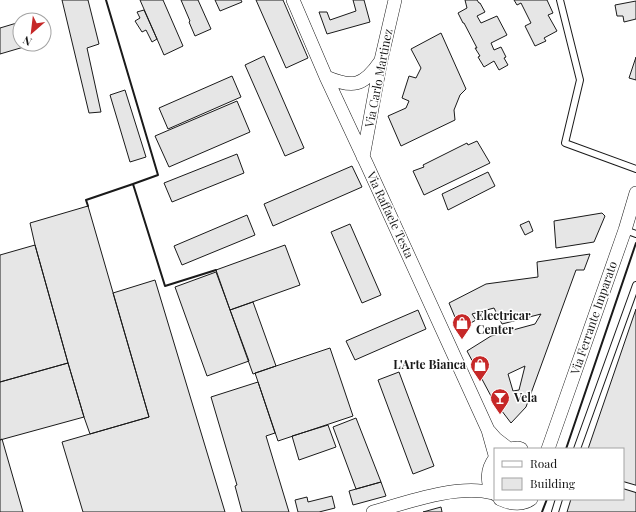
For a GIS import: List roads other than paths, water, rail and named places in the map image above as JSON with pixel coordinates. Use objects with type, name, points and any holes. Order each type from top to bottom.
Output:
[{"type":"street","name":"Via Raffaele Testa","points":[[293,0],[326,77],[488,430],[494,452]]},
{"type":"street","name":"Via Carlo Martinez","points":[[363,157],[381,60],[395,0]]},
{"type":"street","points":[[326,77],[345,84],[352,84],[373,73],[381,60]]},
{"type":"street","name":"Via Ferrante Imparato","points":[[546,447],[630,232],[636,193]]},
{"type":"street","name":"Via Raffaele Testa","points":[[488,430],[496,439],[508,448]]},
{"type":"street","points":[[494,458],[488,472],[489,484],[494,492]]},
{"type":"street","points":[[373,512],[441,493],[473,490],[485,491],[494,495]]},
{"type":"street","points":[[498,500],[502,512]]},
{"type":"street","points":[[504,500],[515,504],[528,504]]},
{"type":"lane","points":[[560,0],[580,80],[565,143],[636,169]]},
{"type":"lane","points":[[577,448],[636,284]]},
{"type":"lane","points":[[624,485],[636,489]]},
{"type":"lane","points":[[555,512],[560,500]]},
{"type":"place","name":"Electricar Center","points":[[462,340]]},
{"type":"place","name":"L'Arte Bianca","points":[[480,382]]},
{"type":"place","name":"Vela","points":[[500,415]]}]
